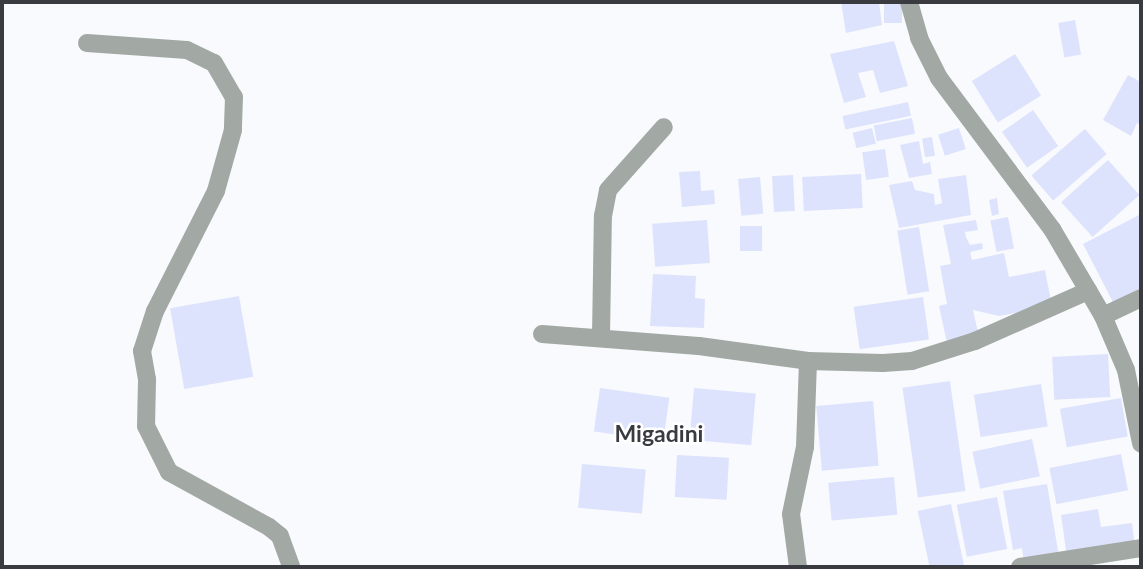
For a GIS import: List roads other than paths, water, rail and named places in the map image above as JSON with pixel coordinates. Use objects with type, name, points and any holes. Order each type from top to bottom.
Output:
[{"type":"street","points":[[909,2],[919,38],[939,78],[1052,229],[1103,316],[1126,370],[1141,443]]},
{"type":"street","points":[[87,43],[187,50],[214,63],[234,97],[233,130],[216,191],[155,312],[142,351],[147,380],[146,426],[169,472],[269,527],[280,536],[291,567]]},
{"type":"street","points":[[601,337],[603,216],[608,190],[664,127]]},
{"type":"street","points":[[542,334],[601,337],[808,361],[912,361],[975,341],[1088,290]]},
{"type":"street","points":[[1103,316],[1141,298]]},
{"type":"street","points":[[798,567],[791,514],[805,447],[808,361]]},
{"type":"street","points":[[1020,567],[1141,548]]},
{"type":"district","name":"Migadini","points":[[659,433]]}]
